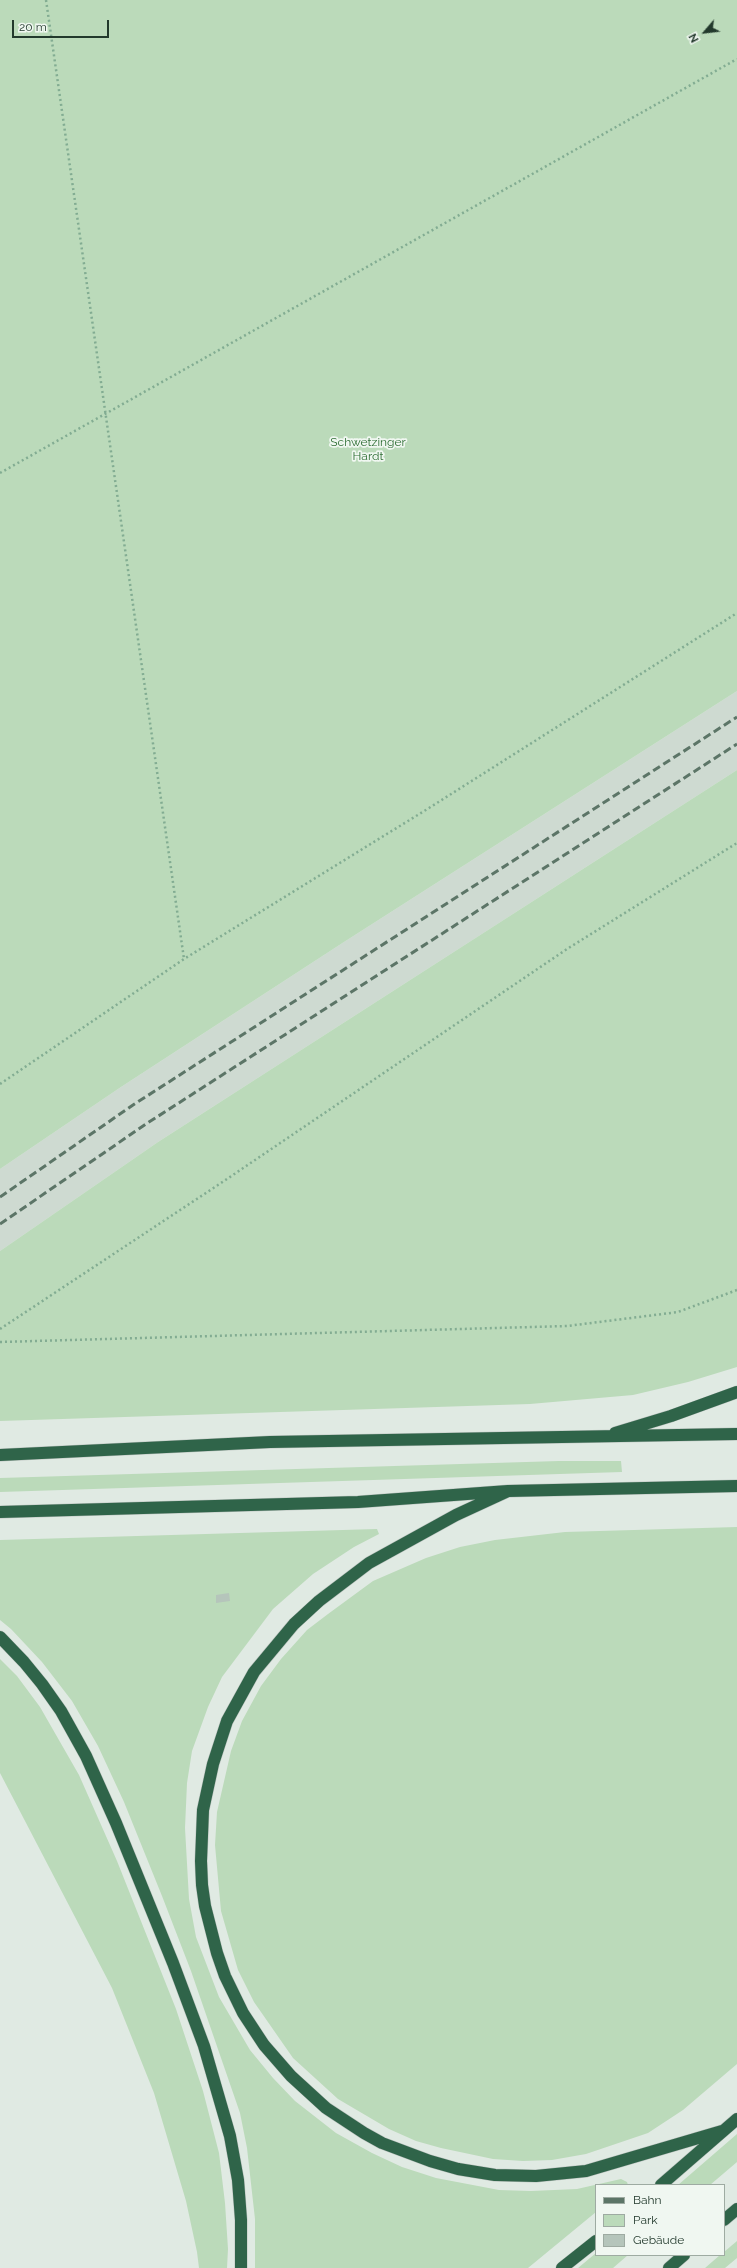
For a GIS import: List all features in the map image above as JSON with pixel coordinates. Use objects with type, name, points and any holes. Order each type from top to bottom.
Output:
[{"type":"highway","points":[[601,1438],[671,1416],[737,1392]]},
{"type":"highway","points":[[0,1455],[270,1442],[601,1438],[737,1434]]},
{"type":"highway","points":[[0,1512],[358,1502],[508,1491],[737,1486]]},
{"type":"highway","points":[[508,1491],[456,1514],[370,1563],[319,1601],[294,1624],[254,1672],[227,1721],[213,1764],[203,1810],[201,1855],[202,1885],[205,1906],[217,1953],[228,1983],[243,2013],[264,2045],[291,2076],[326,2108],[364,2133],[382,2143],[430,2161],[458,2169],[495,2175],[536,2176],[580,2171],[617,2163],[722,2132]]},
{"type":"highway","points":[[0,1637],[24,1662],[42,1684],[61,1711],[86,1756],[116,1823],[173,1963],[204,2046],[230,2136],[238,2180],[241,2220],[241,2268]]},
{"type":"highway","points":[[662,2184],[737,2119]]},
{"type":"highway","points":[[725,2219],[737,2209]]},
{"type":"highway","points":[[562,2268],[595,2242]]},
{"type":"highway","points":[[669,2268],[683,2256]]},
{"type":"path","points":[[46,0],[184,959]]},
{"type":"path","points":[[0,473],[737,59]]},
{"type":"path","points":[[0,1084],[184,959],[429,808],[737,613]]},
{"type":"path","points":[[0,1329],[224,1181],[567,949],[737,843]]},
{"type":"path","points":[[0,1342],[568,1326],[678,1312],[737,1290]]},
{"type":"shaded area","points":[[737,691],[737,770],[158,1142],[0,1251],[0,1169],[121,1087],[344,942]]},
{"type":"green space","name":"Schwetzinger Hardt","points":[[0,0],[737,0],[737,691],[344,942],[121,1087],[0,1169]]},
{"type":"green space","points":[[737,770],[737,1367],[688,1382],[633,1395],[530,1404],[0,1421],[0,1251],[158,1142]]},
{"type":"green space","points":[[559,1461],[621,1461],[622,1472],[0,1492],[0,1478]]},
{"type":"green space","points":[[737,1527],[737,2064],[683,2110],[648,2133],[586,2154],[552,2160],[523,2161],[493,2159],[416,2141],[389,2129],[338,2099],[293,2058],[254,2002],[238,1970],[221,1911],[215,1845],[217,1812],[231,1751],[242,1721],[261,1686],[281,1659],[307,1630],[373,1581],[426,1558],[460,1547],[495,1540],[565,1532]]},
{"type":"green space","points":[[377,1529],[379,1534],[354,1547],[313,1574],[273,1609],[222,1677],[208,1707],[192,1751],[187,1783],[185,1828],[189,1899],[196,1937],[219,1997],[250,2050],[273,2078],[295,2101],[336,2133],[372,2153],[402,2167],[436,2178],[499,2190],[531,2191],[577,2189],[595,2185],[595,2213],[528,2268],[255,2268],[255,2219],[247,2148],[240,2113],[191,1971],[124,1802],[98,1746],[72,1701],[42,1662],[11,1629],[0,1620],[0,1540]]},
{"type":"green space","points":[[0,1659],[17,1676],[40,1707],[79,1775],[117,1861],[176,2009],[203,2091],[219,2153],[225,2203],[228,2249],[227,2268],[199,2268],[186,2201],[154,2093],[112,1988],[0,1773]]},
{"type":"green space","points":[[737,2134],[737,2162],[711,2184],[679,2184]]},
{"type":"green space","points":[[621,2179],[627,2182],[628,2184],[599,2184]]},
{"type":"green space","points":[[737,2241],[737,2258],[725,2268],[705,2268],[719,2256],[725,2256],[725,2251]]},
{"type":"green space","points":[[595,2254],[595,2256],[627,2256],[613,2268],[578,2268]]},
{"type":"building","points":[[229,1593],[230,1601],[216,1603],[216,1595]]},
{"type":"railway","points":[[0,1197],[133,1105],[737,717]]},
{"type":"railway","points":[[0,1224],[146,1124],[737,744]]}]
